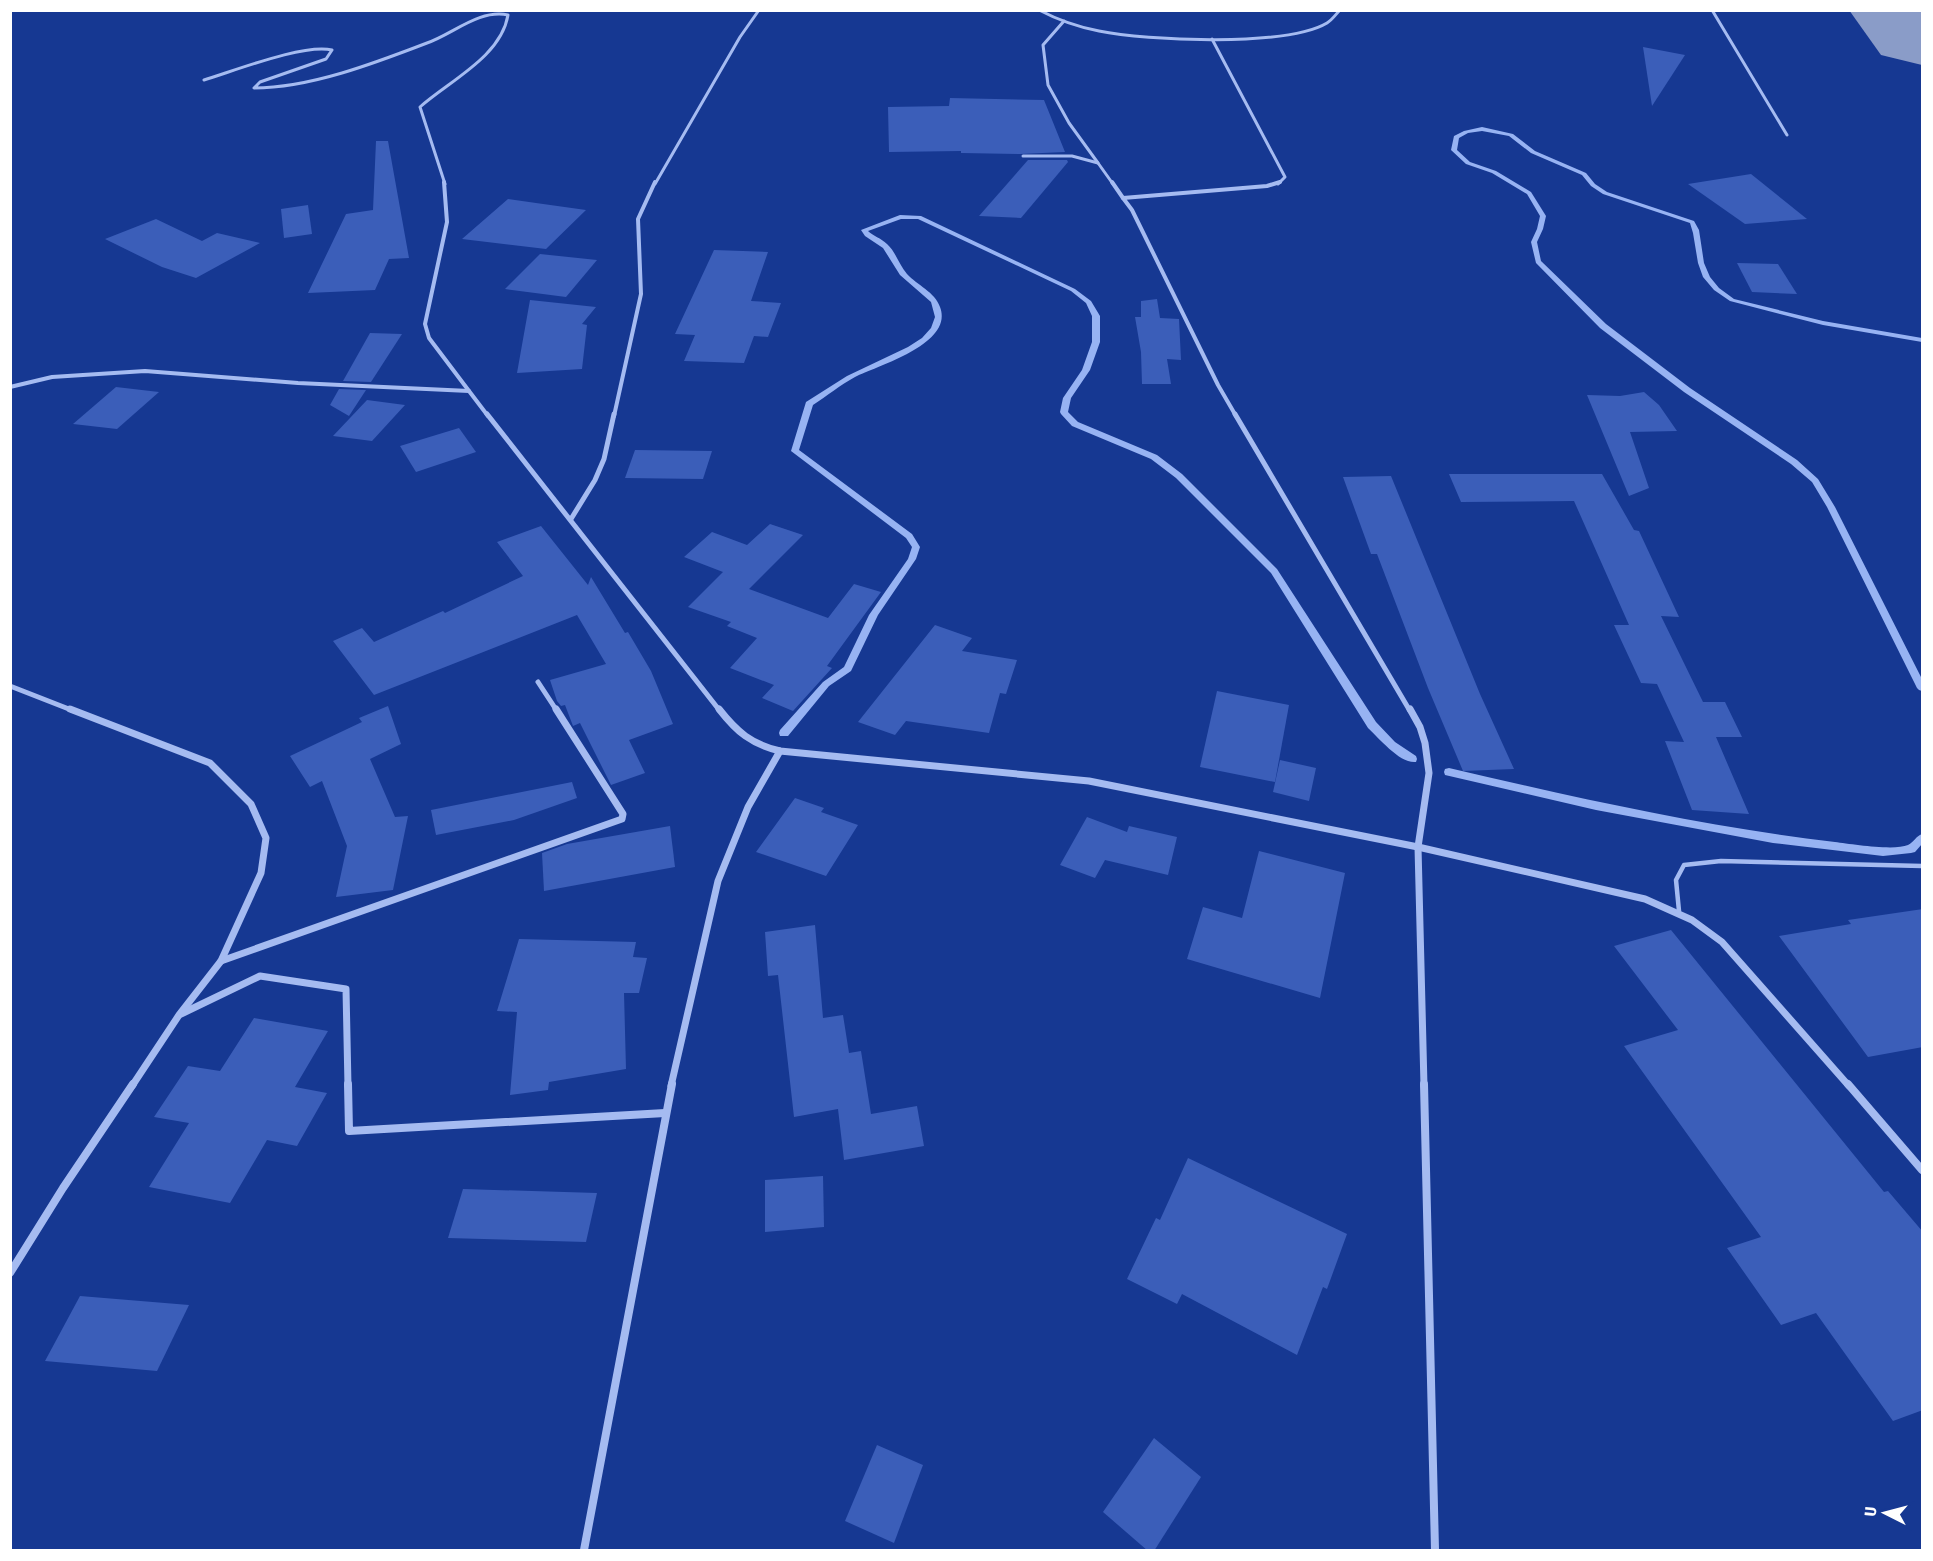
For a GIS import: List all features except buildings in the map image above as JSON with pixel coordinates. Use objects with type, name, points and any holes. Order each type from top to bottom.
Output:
[{"type":"street","points":[[571,519],[595,480],[604,459],[639,305],[641,294],[638,219],[654,183],[740,37],[759,10]]},
{"type":"street","points":[[1039,10],[1064,21],[1098,31],[1134,36],[1212,39],[1294,34],[1326,24],[1338,15],[1340,10]]},
{"type":"street","points":[[1712,10],[1787,135]]},
{"type":"street","points":[[204,80],[306,50],[324,48],[332,51],[326,59],[260,82],[254,88],[270,90],[374,61],[445,36],[483,16],[493,13],[508,15],[503,31],[488,53],[429,97],[420,107],[445,184],[447,222],[425,324],[429,338],[733,727],[759,746],[780,751],[1089,781],[1418,847],[1645,899],[1679,911],[1710,930],[1733,952],[1923,1170]]},
{"type":"street","points":[[1064,21],[1043,45],[1048,85],[1069,123],[1132,210],[1218,385],[1420,727],[1428,748],[1430,784],[1418,847],[1435,1551]]},
{"type":"street","points":[[1123,198],[1267,186],[1278,184],[1285,177],[1212,39]]},
{"type":"street","points":[[1023,156],[1072,156],[1098,163]]},
{"type":"street","points":[[10,387],[52,377],[145,371],[298,383],[469,391]]},
{"type":"street","points":[[221,961],[622,819],[623,814],[538,682]]},
{"type":"street","points":[[10,686],[210,763],[251,804],[266,838],[261,873],[221,961],[179,1015],[63,1188],[10,1273]]},
{"type":"street","points":[[584,1551],[664,1113],[718,881],[748,807],[780,751]]},
{"type":"street","points":[[179,1015],[260,976],[346,989],[349,1131],[664,1113]]},
{"type":"lane","points":[[1679,911],[1676,880],[1684,865],[1721,861],[1923,866]]},
{"type":"waterway","points":[[1922,340],[1823,323],[1732,300],[1717,289],[1703,271],[1695,227],[1692,222],[1605,193],[1593,185],[1584,174],[1533,152],[1511,135],[1482,129],[1466,132],[1456,137],[1454,150],[1468,163],[1494,172],[1529,193],[1543,216],[1534,242],[1538,262],[1603,326],[1687,390],[1794,462],[1815,481],[1831,507],[1922,688]]},
{"type":"waterway","points":[[784,733],[826,684],[848,669],[874,615],[912,559],[916,547],[909,536],[795,451],[809,404],[850,377],[911,348],[934,329],[939,317],[936,305],[903,273],[886,246],[864,230],[900,217],[919,217],[1073,290],[1089,302],[1096,316],[1096,342],[1086,370],[1067,398],[1064,412],[1075,424],[1154,457],[1179,476],[1274,571],[1372,725],[1391,745],[1412,759]]},
{"type":"waterway","points":[[1449,772],[1596,806],[1773,839],[1883,852],[1911,849],[1922,838]]},
{"type":"runway","points":[[1905,10],[1922,30]]}]
